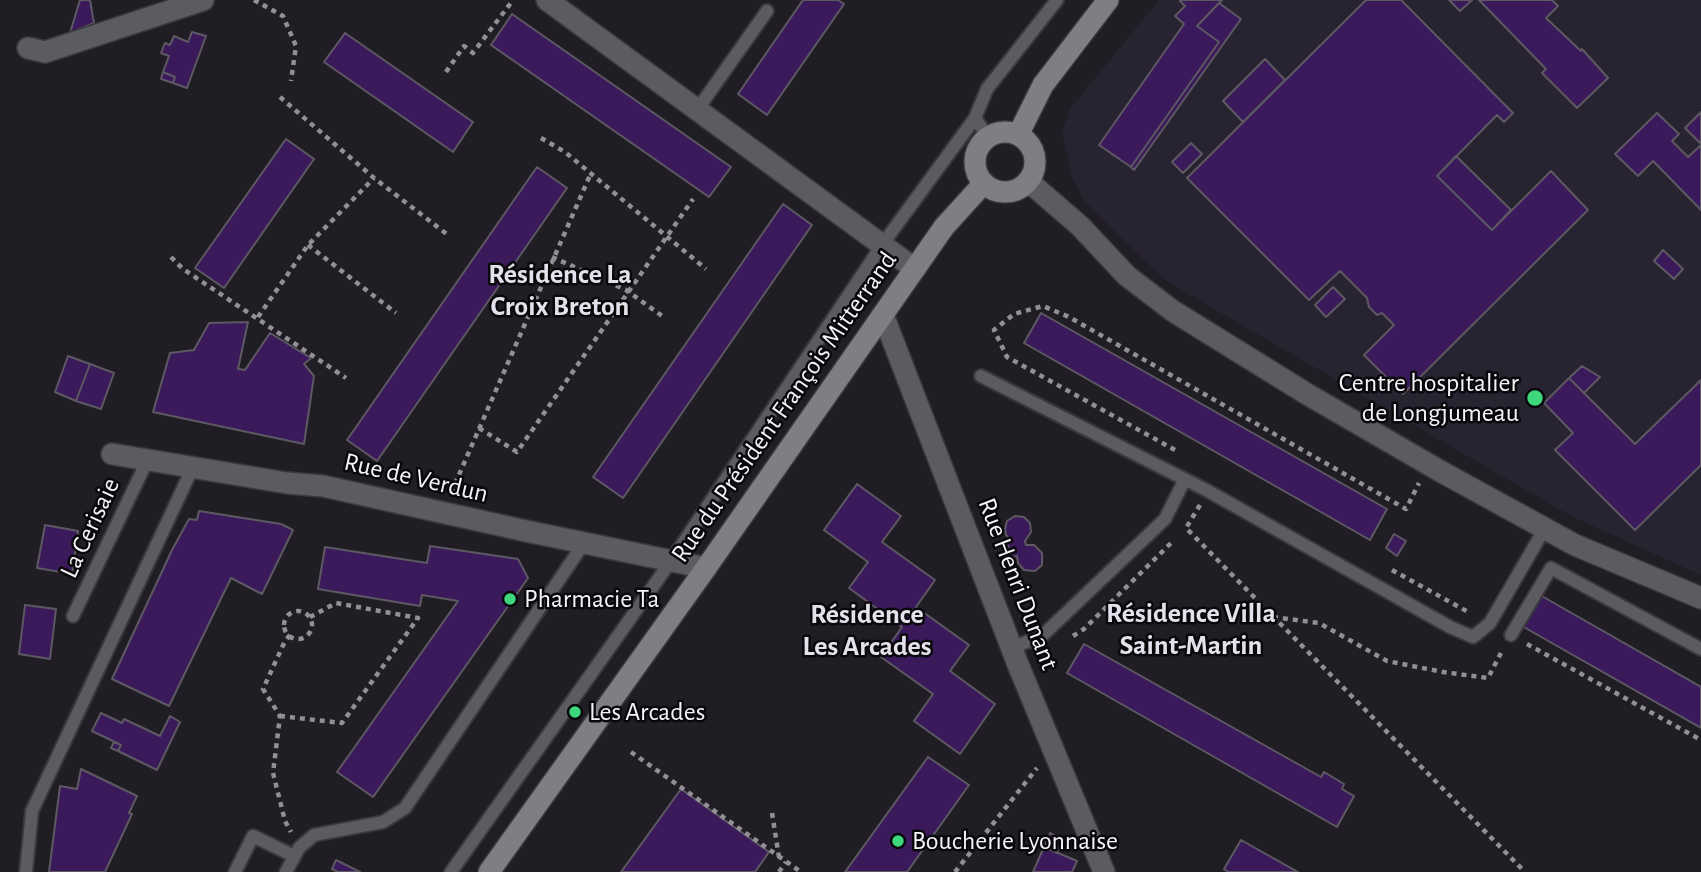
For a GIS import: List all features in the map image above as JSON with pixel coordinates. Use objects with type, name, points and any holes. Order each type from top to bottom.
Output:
[{"type":"main road","points":[[1018,135],[1043,85],[1108,0]]},
{"type":"main road","points":[[1008,132],[1018,135],[1025,140],[1034,155],[1035,164],[1028,181],[1012,191],[992,189],[979,177],[975,159],[977,151],[988,137],[1008,132]]},
{"type":"main road","name":"Rue du Président François Mitterrand","points":[[489,872],[944,227],[984,183]]},
{"type":"street","points":[[28,47],[45,52],[203,0]]},
{"type":"street","points":[[547,0],[915,269]]},
{"type":"street","points":[[1028,181],[1080,226],[1127,276],[1173,311],[1329,407],[1575,545],[1701,598]]},
{"type":"street","name":"Rue Henri Dunant","points":[[883,315],[1012,648],[1104,872]]},
{"type":"street","name":"Rue de Verdun","points":[[112,454],[287,483],[323,486],[706,568]]},
{"type":"lane","points":[[451,872],[671,561],[882,245],[975,118],[987,89],[1057,0]]},
{"type":"lane","points":[[697,110],[767,11]]},
{"type":"lane","points":[[975,118],[988,137]]},
{"type":"lane","points":[[981,376],[1185,479],[1450,627],[1473,637],[1490,623],[1545,528]]},
{"type":"lane","name":"La Cerisaie","points":[[73,616],[148,459]]},
{"type":"lane","points":[[26,872],[32,811],[193,467]]},
{"type":"lane","points":[[1012,648],[1043,635],[1165,519],[1185,479]]},
{"type":"lane","points":[[286,872],[296,852],[314,835],[383,822],[405,808],[584,543]]},
{"type":"lane","points":[[1511,635],[1551,569],[1701,649]]},
{"type":"lane","points":[[235,872],[253,836],[296,852]]},
{"type":"path","points":[[254,0],[283,16],[296,46],[290,81]]},
{"type":"path","points":[[446,72],[464,46],[474,52],[513,0]]},
{"type":"path","points":[[280,97],[374,178],[448,235]]},
{"type":"path","points":[[541,138],[565,152],[706,269]]},
{"type":"path","points":[[443,513],[552,257],[591,173]]},
{"type":"path","points":[[258,317],[308,245],[374,178]]},
{"type":"path","points":[[479,428],[517,452],[694,199]]},
{"type":"path","points":[[308,245],[396,313]]},
{"type":"path","points":[[171,257],[183,269],[346,378]]},
{"type":"path","points":[[552,257],[629,292],[665,318]]},
{"type":"path","points":[[1384,565],[1490,623]]},
{"type":"path","points":[[280,716],[342,723],[418,618],[336,603],[310,617]]},
{"type":"path","points":[[298,611],[310,617],[312,624],[306,636],[299,639],[290,635],[285,626],[291,613],[298,611]]},
{"type":"path","points":[[1272,617],[1319,623],[1387,661],[1488,678],[1511,635],[1701,740]]},
{"type":"path","points":[[290,635],[263,689],[280,716],[273,773],[296,852]]},
{"type":"path","points":[[955,872],[1053,748]]},
{"type":"path","points":[[631,752],[801,872]]},
{"type":"path","points":[[772,813],[779,858]]},
{"type":"path","points":[[779,872],[786,862]]},
{"type":"shaded area","name":"Centre hospitalier de Longjumeau","points":[[1159,0],[1701,0],[1701,575],[1571,516],[1166,281],[1085,202],[1073,179],[1062,133],[1070,109]]},
{"type":"building","points":[[80,0],[90,0],[94,23],[70,33]]},
{"type":"building","points":[[803,0],[838,0],[844,4],[767,115],[738,94]]},
{"type":"building","points":[[1181,0],[1222,0],[1197,26],[1219,42],[1131,167],[1099,145],[1184,24],[1175,16],[1185,6]]},
{"type":"building","points":[[1366,0],[1401,0],[1513,113],[1504,122],[1497,115],[1437,176],[1492,230],[1551,171],[1588,210],[1403,394],[1364,355],[1394,325],[1382,313],[1377,315],[1369,307],[1367,298],[1340,271],[1309,300],[1187,178]]},
{"type":"building","points":[[1449,0],[1472,0],[1460,11]]},
{"type":"building","points":[[1479,0],[1552,0],[1558,6],[1546,18],[1581,51],[1582,49],[1608,78],[1577,108],[1542,73],[1546,69]]},
{"type":"building","points":[[1219,3],[1241,19],[1134,170],[1131,167],[1219,42],[1197,26]]},
{"type":"building","points":[[512,14],[731,167],[709,197],[491,45]]},
{"type":"building","points":[[192,32],[206,36],[187,88],[173,83],[175,77],[163,72],[169,56],[161,53],[165,43],[170,45],[174,36],[188,42]]},
{"type":"building","points":[[345,33],[473,122],[453,152],[324,62]]},
{"type":"building","points":[[1265,59],[1285,80],[1243,122],[1223,101]]},
{"type":"building","points":[[163,72],[175,77],[173,83],[161,79]]},
{"type":"building","points":[[1701,112],[1701,144],[1685,128]]},
{"type":"building","points":[[1657,113],[1679,134],[1672,141],[1688,157],[1701,145],[1701,210],[1653,161],[1638,176],[1615,154]]},
{"type":"building","points":[[286,139],[314,159],[224,288],[195,268]]},
{"type":"building","points":[[1191,143],[1202,154],[1183,173],[1172,162]]},
{"type":"building","points":[[1456,156],[1511,210],[1492,230],[1437,176]]},
{"type":"building","points":[[537,167],[567,188],[377,461],[347,440]]},
{"type":"building","points":[[783,204],[812,225],[623,498],[593,477]]},
{"type":"building","points":[[1663,250],[1683,269],[1674,279],[1654,261]]},
{"type":"building","points":[[1333,287],[1345,299],[1326,317],[1315,305]]},
{"type":"building","points":[[1041,313],[1387,509],[1370,540],[1024,343]]},
{"type":"building","points":[[248,322],[238,369],[245,370],[270,333],[311,358],[304,364],[314,376],[304,444],[153,412],[170,353],[194,350],[209,323]]},
{"type":"building","points":[[68,356],[90,364],[76,401],[55,392]]},
{"type":"building","points":[[90,364],[114,373],[101,409],[76,401]]},
{"type":"building","points":[[1582,366],[1600,377],[1584,393],[1569,378]]},
{"type":"building","points":[[1569,378],[1635,444],[1701,380],[1701,465],[1635,530],[1555,450],[1573,433],[1544,403]]},
{"type":"building","points":[[857,484],[901,516],[882,542],[935,580],[916,607],[969,645],[950,671],[995,704],[960,754],[914,721],[933,694],[881,657],[902,627],[849,588],[868,562],[824,530]]},
{"type":"building","points":[[199,511],[281,524],[293,530],[262,594],[231,578],[169,706],[112,679],[172,550],[189,519],[197,520]]},
{"type":"building","points":[[1015,516],[1024,517],[1030,523],[1031,532],[1025,541],[1026,545],[1034,545],[1042,553],[1042,565],[1035,571],[1024,570],[1018,563],[1017,556],[1012,557],[1007,543],[1011,541],[1005,529],[1007,521]]},
{"type":"building","points":[[45,525],[78,531],[72,574],[37,568]]},
{"type":"building","points":[[1394,534],[1406,541],[1397,556],[1386,548]]},
{"type":"building","points":[[430,546],[518,559],[528,578],[373,797],[337,772],[458,601],[422,595],[420,606],[318,589],[325,547],[427,563]]},
{"type":"building","points":[[1540,595],[1701,687],[1701,728],[1522,626]]},
{"type":"building","points":[[25,605],[56,609],[50,659],[19,654]]},
{"type":"building","points":[[1084,644],[1321,777],[1324,772],[1344,784],[1342,789],[1354,796],[1337,827],[1067,673]]},
{"type":"building","points":[[101,713],[122,723],[124,719],[160,736],[170,716],[180,722],[157,770],[118,751],[121,745],[92,731]]},
{"type":"building","points":[[114,742],[121,745],[118,751],[111,748]]},
{"type":"building","points":[[928,757],[969,785],[907,872],[845,872]]},
{"type":"building","points":[[81,769],[137,796],[129,813],[132,814],[105,872],[49,872],[60,786],[77,789]]},
{"type":"building","points":[[681,789],[769,852],[755,872],[621,872]]},
{"type":"building","points":[[1050,833],[1062,839],[1057,853],[1044,847]]},
{"type":"building","points":[[1241,840],[1298,872],[1228,872],[1224,869]]},
{"type":"building","points":[[1044,847],[1077,861],[1072,872],[1033,872]]},
{"type":"building","points":[[336,860],[360,872],[338,872],[332,869]]},
{"type":"place","name":"Centre hospitalier de Longjumeau","points":[[1535,398]]},
{"type":"place","name":"Pharmacie Ta","points":[[510,599]]},
{"type":"place","name":"Les Arcades","points":[[575,712]]},
{"type":"place","name":"Boucherie Lyonnaise","points":[[898,841]]},
{"type":"district","name":"Résidence La Croix Breton","points":[[560,291]]},
{"type":"district","name":"Résidence Villa Saint-Martin","points":[[1191,630]]},
{"type":"district","name":"Résidence Les Arcades","points":[[867,631]]}]
